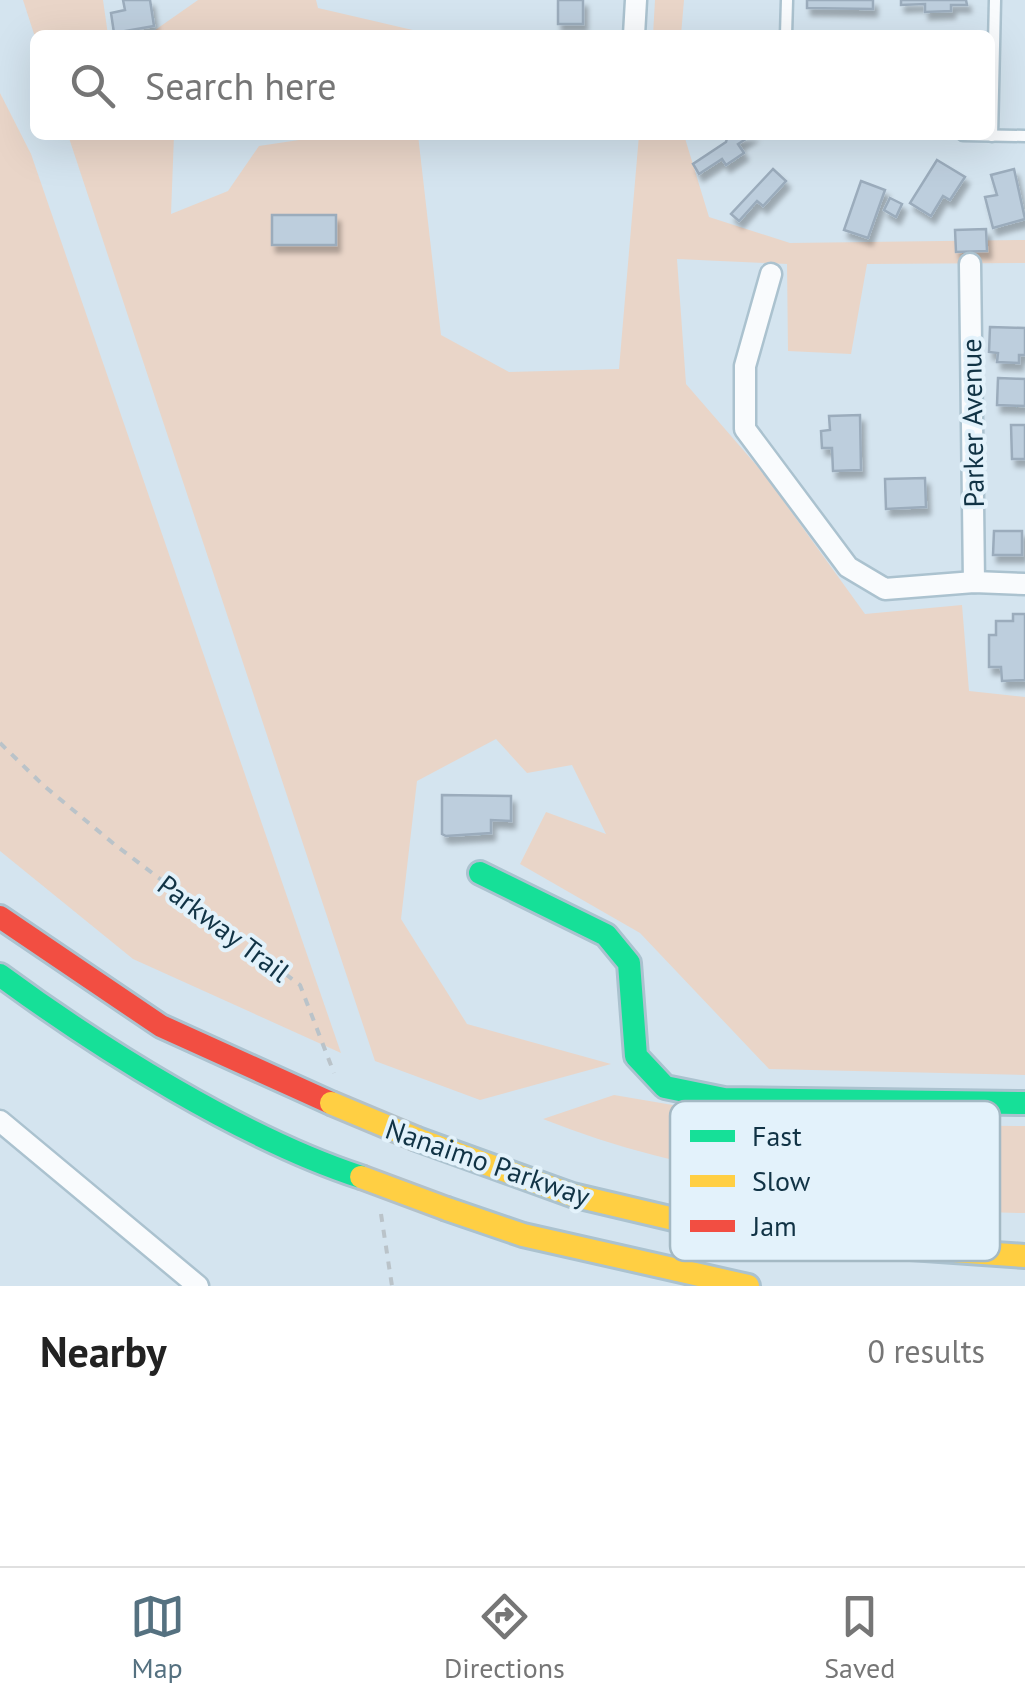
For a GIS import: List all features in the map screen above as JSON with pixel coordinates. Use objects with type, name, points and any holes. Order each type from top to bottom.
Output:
[{"type":"main road","points":[[480,873],[606,936],[629,963],[636,1056],[665,1086],[724,1098],[905,1101]]},
{"type":"main road","name":"Nanaimo Parkway","points":[[0,917],[161,1026],[335,1093],[417,1139],[572,1195],[670,1218]]},
{"type":"main road","name":"Nanaimo Parkway","points":[[0,975],[56,1018],[234,1120],[329,1168],[523,1235],[748,1286]]},
{"type":"main road","points":[[1000,1103],[1025,1103]]},
{"type":"main road","name":"Nanaimo Parkway","points":[[1000,1254],[1025,1256]]},
{"type":"main road","points":[[876,1261],[1025,1276]]},
{"type":"street","points":[[634,30],[636,0]]},
{"type":"street","name":"Parker Avenue","points":[[970,264],[974,582]]},
{"type":"street","points":[[771,274],[745,366],[745,428],[848,567],[885,589],[974,582],[1025,584]]},
{"type":"street","points":[[0,1121],[198,1286]]},
{"type":"lane","points":[[786,30],[788,0]]},
{"type":"lane","points":[[994,30],[995,0]]},
{"type":"lane","points":[[995,136],[1025,136]]},
{"type":"path","name":"Parkway Trail","points":[[0,743],[114,844],[300,986],[335,1093]]},
{"type":"path","points":[[378,1200],[392,1286]]},
{"type":"shaded area","points":[[23,0],[103,0],[107,30],[33,30]]},
{"type":"shaded area","points":[[198,0],[316,0],[318,8],[413,30],[155,30]]},
{"type":"shaded area","points":[[655,0],[684,0],[681,30],[653,30]]},
{"type":"shaded area","points":[[0,93],[31,154],[341,1053],[133,959],[0,851]]},
{"type":"shaded area","points":[[70,140],[174,140],[171,214],[228,191],[259,146],[299,140],[419,140],[441,335],[509,372],[619,369],[639,140],[686,140],[709,217],[790,243],[1025,240],[1025,263],[867,264],[851,354],[788,351],[787,264],[677,259],[686,384],[764,474],[865,614],[962,605],[969,691],[1025,697],[1025,1075],[769,1069],[640,933],[520,864],[546,812],[606,834],[572,765],[527,773],[496,739],[417,781],[401,919],[467,1024],[611,1064],[480,1100],[375,1061]]},
{"type":"shaded area","points":[[614,1095],[670,1104],[670,1159],[647,1154],[543,1119]]},
{"type":"shaded area","points":[[1000,1126],[1025,1126],[1025,1213],[1000,1212]]},
{"type":"building","points":[[123,0],[150,0],[154,26],[114,30],[111,13],[125,10]]},
{"type":"building","points":[[558,0],[583,0],[583,24],[558,24]]},
{"type":"building","points":[[807,0],[873,0],[873,9],[807,8]]},
{"type":"building","points":[[901,0],[966,0],[967,5],[951,5],[951,11],[925,12],[925,4],[901,5]]},
{"type":"building","points":[[744,140],[738,144],[744,153],[726,165],[722,159],[699,174],[693,164],[726,142]]},
{"type":"building","points":[[937,160],[965,177],[950,200],[943,196],[931,216],[910,203]]},
{"type":"building","points":[[773,169],[786,181],[763,206],[757,201],[739,221],[731,214]]},
{"type":"building","points":[[1014,169],[1025,219],[993,228],[985,197],[997,195],[991,175]]},
{"type":"building","points":[[861,181],[885,190],[868,238],[844,230]]},
{"type":"building","points":[[890,198],[902,204],[896,217],[884,210]]},
{"type":"building","points":[[272,215],[336,215],[336,245],[272,245]]},
{"type":"building","points":[[986,229],[987,251],[956,252],[955,230]]},
{"type":"building","points":[[990,327],[1025,328],[1025,355],[1019,355],[1019,363],[997,362],[998,353],[989,352]]},
{"type":"building","points":[[998,378],[1025,379],[1025,406],[997,405]]},
{"type":"building","points":[[860,415],[861,470],[833,471],[832,448],[822,448],[821,431],[830,430],[829,416]]},
{"type":"building","points":[[1011,425],[1025,425],[1025,459],[1012,459]]},
{"type":"building","points":[[925,478],[926,507],[886,509],[885,479]]},
{"type":"building","points":[[994,531],[1022,531],[1022,555],[993,555]]},
{"type":"building","points":[[1013,614],[1025,614],[1025,680],[1002,681],[1001,667],[989,667],[989,635],[996,635],[996,621],[1013,621]]},
{"type":"building","points":[[442,795],[511,796],[511,821],[491,820],[491,833],[446,836],[442,834]]},
{"type":"traffic: fast","points":[[480,873],[606,935],[629,963],[636,1056],[665,1087],[724,1099],[874,1101]]},
{"type":"traffic: fast","points":[[0,975],[127,1061],[221,1116],[361,1177]]},
{"type":"traffic: fast","points":[[1000,1103],[1025,1103]]},
{"type":"traffic: slow","points":[[331,1103],[417,1139]]},
{"type":"traffic: slow","points":[[417,1139],[572,1195],[670,1218]]},
{"type":"traffic: slow","points":[[361,1177],[447,1209]]},
{"type":"traffic: slow","points":[[447,1209],[523,1235],[748,1286]]},
{"type":"traffic: slow","points":[[1000,1254],[1025,1256]]},
{"type":"traffic: jam","points":[[0,917],[161,1026],[331,1103]]}]
